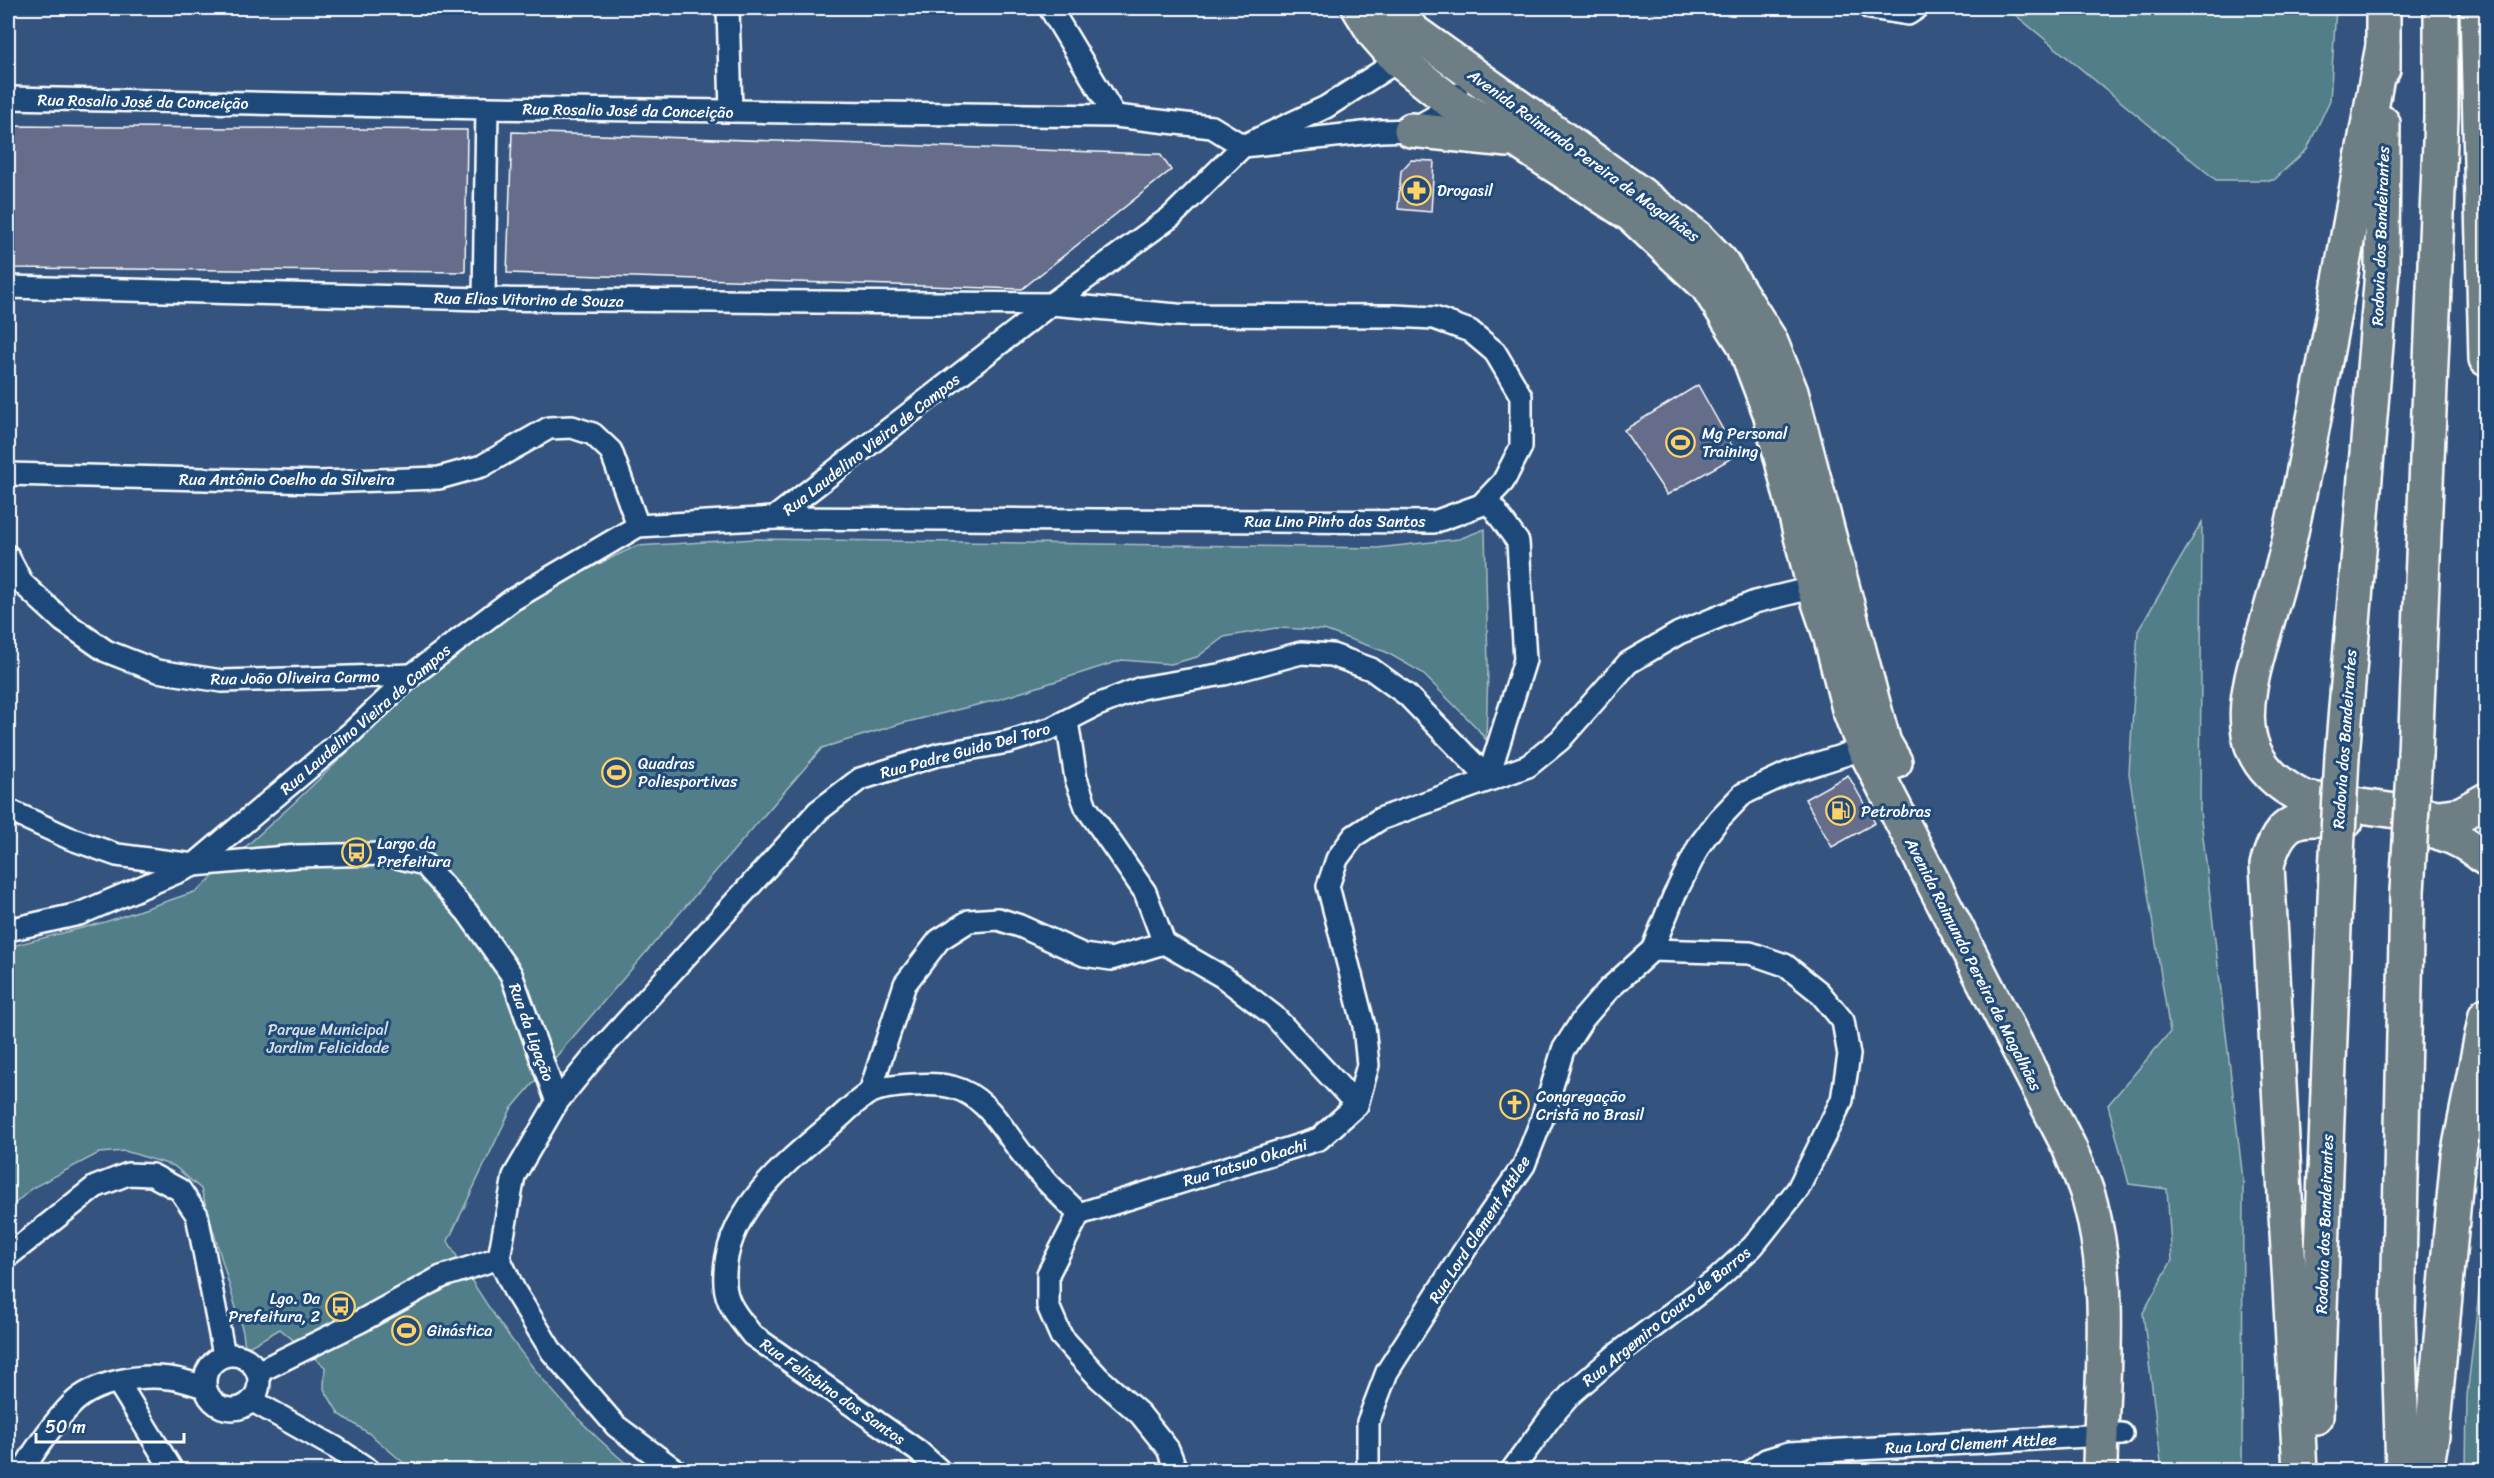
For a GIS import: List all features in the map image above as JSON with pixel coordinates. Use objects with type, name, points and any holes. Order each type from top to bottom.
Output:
[{"type":"main road","name":"Avenida Raimundo Pereira de Magalhães","points":[[1359,8],[1375,34],[1397,59],[1451,102],[1517,141],[1631,215],[1707,286],[1744,345],[1828,584]]},
{"type":"main road","name":"Avenida Raimundo Pereira de Magalhães","points":[[1390,8],[1414,32],[1697,237],[1721,262],[1770,340],[1791,392],[1828,584],[1830,635],[1849,709],[1874,745],[2088,1137],[2107,1180],[2120,1238],[2125,1291],[2111,1435],[2100,1470]]},
{"type":"main road","name":"Rodovia dos Bandeirantes","points":[[2314,1470],[2342,756],[2382,272],[2383,8]]},
{"type":"main road","points":[[2403,1470],[2398,1318],[2407,892],[2415,754],[2441,117],[2441,8]]},
{"type":"main road","points":[[2477,8],[2487,359]]},
{"type":"main road","points":[[2383,46],[2298,498],[2252,677],[2247,709],[2248,730],[2252,748],[2262,766],[2286,789],[2304,798],[2439,817],[2461,814],[2487,800]]},
{"type":"main road","points":[[1411,130],[1517,141]]},
{"type":"main road","points":[[2300,1470],[2266,883],[2271,852],[2278,834],[2285,827],[2313,818],[2431,830],[2460,840],[2487,859]]},
{"type":"main road","points":[[2426,1470],[2432,1436],[2458,1156],[2487,1015]]},
{"type":"main road","name":"Avenida Raimundo Pereira de Magalhães","points":[[2111,1435],[2121,1470]]},
{"type":"street","points":[[728,8],[730,111]]},
{"type":"street","points":[[1050,8],[1115,116]]},
{"type":"street","points":[[1869,8],[1908,14],[1917,8]]},
{"type":"street","points":[[1243,146],[1326,107],[1397,59],[1434,45]]},
{"type":"street","points":[[1243,146],[1381,131],[1411,130],[1434,117],[1451,102],[1474,74]]},
{"type":"street","name":"Rua Rosalio José da Conceição","points":[[8,98],[487,108],[1115,116],[1212,127],[1243,146]]},
{"type":"street","points":[[484,299],[487,108]]},
{"type":"street","name":"Rua Laudelino Vieira de Campos","points":[[8,930],[79,914],[194,865],[353,731],[412,675],[512,600],[638,526],[774,518],[1051,304],[1172,216],[1243,146]]},
{"type":"street","name":"Rua Elias Vitorino de Souza","points":[[8,287],[484,299],[1051,304]]},
{"type":"street","name":"Rua Lino Pinto dos Santos","points":[[774,518],[1434,522],[1481,505],[1503,482],[1521,447],[1521,396],[1495,352],[1470,331],[1434,318],[1177,315],[1051,304]]},
{"type":"street","name":"Rua Antônio Coelho da Silveira","points":[[8,474],[320,482],[439,478],[482,466],[549,428],[572,427],[593,434],[611,451],[638,526]]},
{"type":"street","points":[[1487,499],[1518,542],[1525,660],[1488,778]]},
{"type":"street","name":"Rua João Oliveira Carmo","points":[[8,556],[22,583],[63,621],[106,651],[157,671],[222,681],[412,675]]},
{"type":"street","points":[[1357,1105],[1368,1065],[1364,1026],[1328,886],[1337,860],[1354,836],[1380,819],[1488,778],[1528,766],[1552,747],[1628,663],[1680,633],[1755,602],[1828,584]]},
{"type":"street","name":"Rua Padre Guido Del Toro","points":[[499,1258],[514,1176],[557,1102],[592,1058],[818,811],[860,779],[940,754],[1008,742],[1050,729],[1095,706],[1141,688],[1224,674],[1301,653],[1332,655],[1371,669],[1407,696],[1488,778]]},
{"type":"street","points":[[1067,721],[1077,779],[1086,807],[1144,892],[1164,943],[1223,977],[1274,1016],[1357,1105]]},
{"type":"street","name":"Rua Lord Clement Attlee","points":[[1368,1470],[1368,1422],[1387,1372],[1466,1248],[1524,1165],[1542,1119],[1563,1050],[1583,1019],[1608,989],[1652,950],[1674,896],[1700,844],[1719,819],[1743,794],[1788,773],[1874,745]]},
{"type":"street","points":[[8,810],[69,838],[117,855],[194,865]]},
{"type":"street","name":"Rua da Ligação","points":[[194,865],[298,856],[384,854],[424,864],[467,912],[512,974],[557,1102]]},
{"type":"street","points":[[1164,943],[1111,960],[1084,955],[1020,926],[998,920],[969,921],[939,940],[905,984],[870,1092],[912,1085],[952,1087],[973,1096],[990,1110],[1021,1153],[1079,1214],[1048,1274],[1048,1306],[1061,1336],[1100,1378],[1140,1414],[1168,1449],[1176,1470]]},
{"type":"street","name":"Rua Argemiro Couto de Barros","points":[[1512,1470],[1551,1417],[1572,1393],[1616,1355],[1716,1280],[1753,1246],[1798,1189],[1842,1100],[1849,1055],[1843,1021],[1819,992],[1785,965],[1750,953],[1652,950]]},
{"type":"street","name":"Rua Felisbino dos Santos","points":[[870,1092],[800,1151],[755,1197],[741,1218],[726,1255],[725,1286],[732,1310],[752,1335],[918,1451],[939,1470]]},
{"type":"street","name":"Rua Tatsuo Okachi","points":[[1079,1214],[1320,1138],[1357,1105]]},
{"type":"street","points":[[8,1256],[95,1187],[128,1174],[152,1175],[180,1190],[197,1215],[224,1355]]},
{"type":"street","points":[[258,1372],[362,1321],[441,1276],[499,1258],[514,1290],[552,1352],[616,1426],[675,1470]]},
{"type":"street","points":[[224,1355],[240,1356],[251,1363],[258,1372],[260,1383],[258,1393],[246,1407],[229,1410],[213,1401],[205,1387],[207,1370],[217,1358],[224,1355]]},
{"type":"street","points":[[25,1470],[27,1462],[56,1422],[74,1402],[93,1390],[118,1382],[148,1377],[170,1378],[205,1387]]},
{"type":"street","points":[[118,1382],[172,1470]]},
{"type":"street","points":[[253,1401],[336,1448],[369,1470]]},
{"type":"street","name":"Rua Lord Clement Attlee","points":[[1754,1470],[1766,1460],[1789,1453],[2111,1435]]},
{"type":"green space","points":[[2007,8],[2336,8],[2330,100],[2307,149],[2274,180],[2216,180]]},
{"type":"green space","points":[[2202,522],[2200,811],[2243,1180],[2242,1470],[2162,1470],[2143,1313],[2172,1260],[2167,1189],[2129,1184],[2108,1105],[2170,1032],[2129,773],[2138,631]]},
{"type":"green space","name":"Parque Municipal Jardim Felicidade","points":[[1485,529],[1488,668],[1486,740],[1421,672],[1386,652],[1324,630],[1276,628],[1224,637],[1197,657],[1171,664],[1122,660],[997,700],[903,723],[822,748],[511,1109],[448,1241],[487,1304],[530,1364],[580,1420],[634,1470],[412,1470],[370,1434],[339,1414],[324,1389],[325,1367],[280,1329],[245,1349],[243,1332],[201,1189],[174,1166],[125,1151],[99,1153],[32,1188],[8,1210],[8,947],[105,922],[197,891],[295,802],[446,658],[561,582],[636,546],[756,539],[1377,548],[1459,539]]},
{"type":"green space","points":[[2486,1232],[2486,1470],[2466,1470],[2467,1396]]},
{"type":"building","points":[[8,126],[467,130],[465,272],[8,268]]},
{"type":"building","points":[[512,132],[1160,154],[1171,170],[1022,289],[507,273]]},
{"type":"building","name":"Drogasil","points":[[1411,160],[1434,161],[1431,212],[1398,209],[1401,171]]},
{"type":"building","name":"Mg Personal Training","points":[[1698,385],[1737,455],[1667,495],[1624,430]]},
{"type":"building","name":"Petrobras","points":[[1848,775],[1875,823],[1832,847],[1805,799]]},
{"type":"place","name":"Drogasil","points":[[1416,190]]},
{"type":"place","name":"Mg Personal Training","points":[[1681,442]]},
{"type":"place","name":"Quadras Poliesportivas","points":[[617,772]]},
{"type":"place","name":"Petrobras","points":[[1840,811]]},
{"type":"place","name":"Largo da Prefeitura","points":[[356,852]]},
{"type":"place","name":"Congregação Cristã no Brasil","points":[[1515,1105]]},
{"type":"place","name":"Lgo. Da Prefeitura, 2","points":[[341,1307]]},
{"type":"place","name":"Ginástica","points":[[406,1330]]}]
